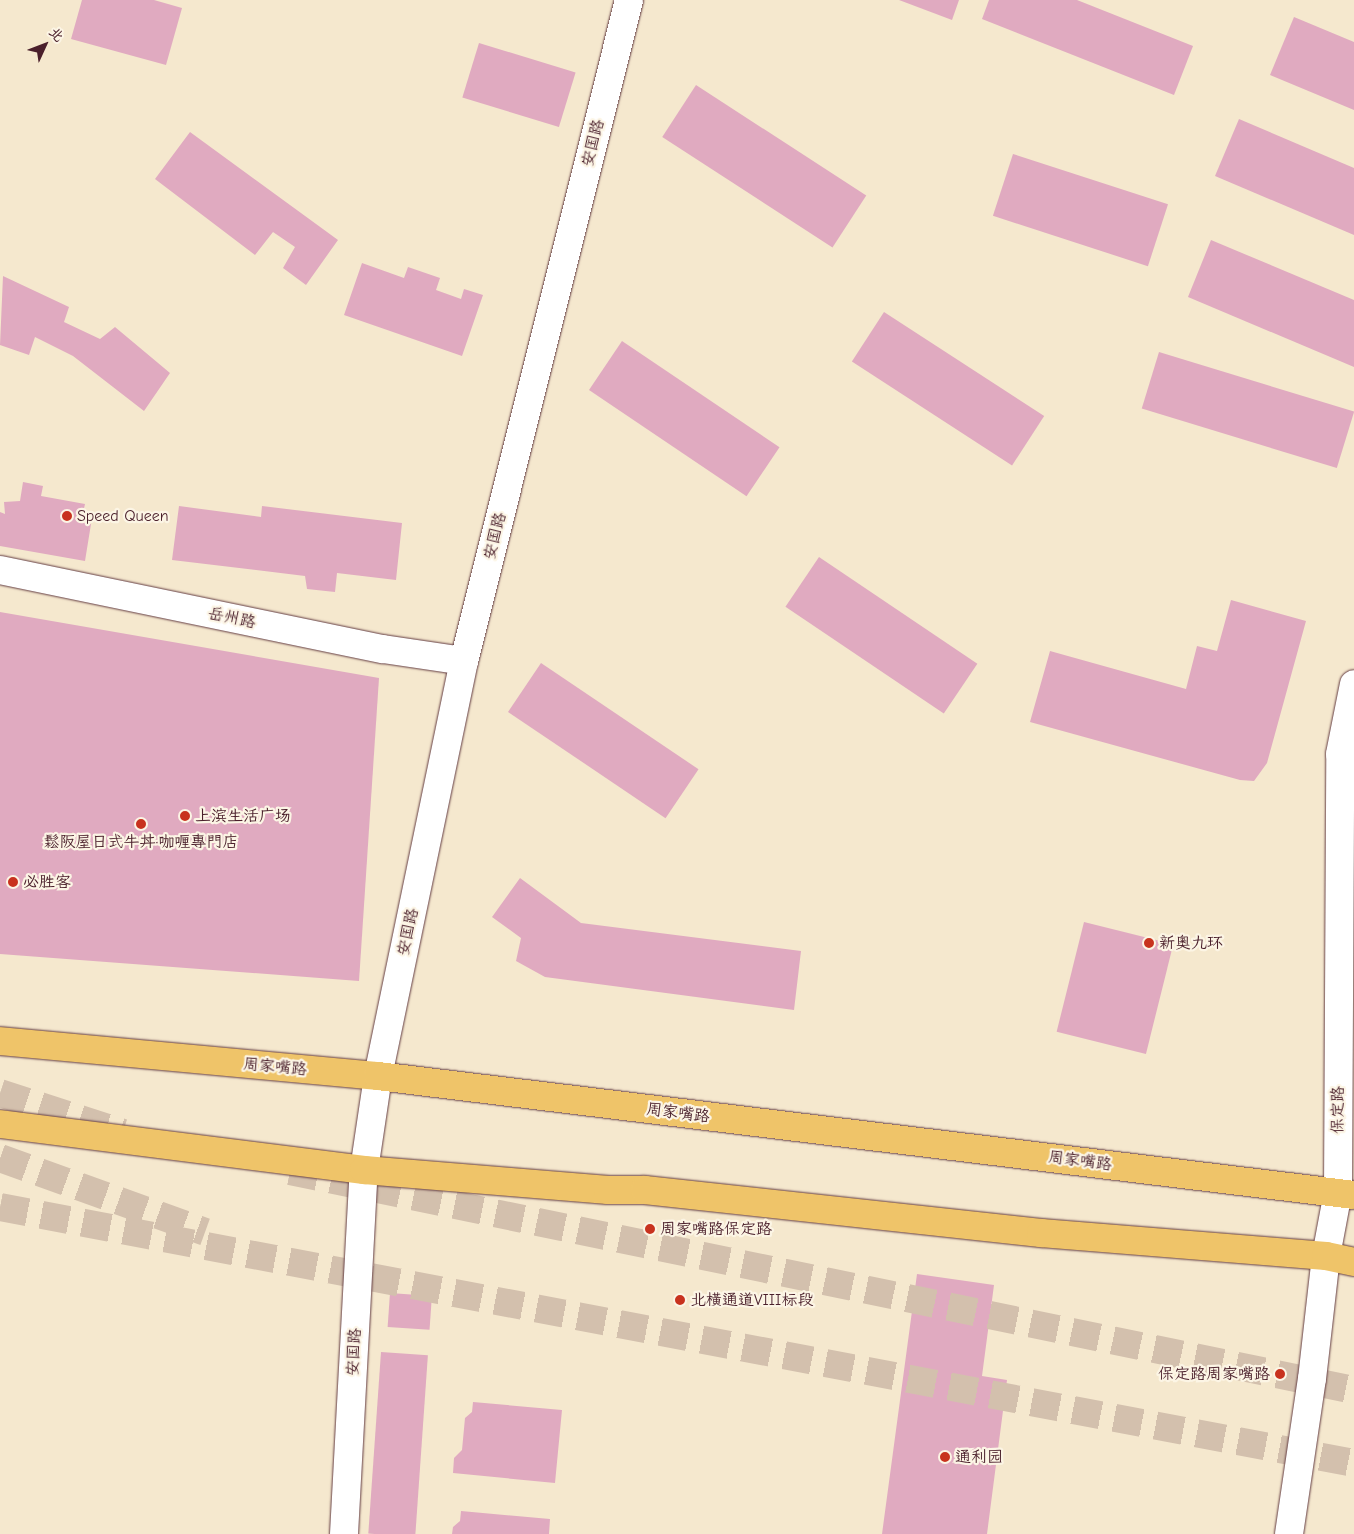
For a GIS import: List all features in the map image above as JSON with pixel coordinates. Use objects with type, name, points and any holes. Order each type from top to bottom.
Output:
[{"type":"main road","name":"周家嘴路","points":[[0,1042],[378,1076],[1346,1194]]},
{"type":"main road","points":[[0,1124],[364,1170],[608,1190],[646,1190],[1041,1233],[1326,1256],[1354,1262]]},
{"type":"street","name":"安国路","points":[[344,1534],[364,1170],[378,1076],[464,661],[629,0]]},
{"type":"street","name":"岳州路","points":[[0,570],[383,649],[464,661]]},
{"type":"street","name":"保定路","points":[[1289,1534],[1312,1379],[1326,1256],[1346,1194],[1340,754],[1354,684]]},
{"type":"building","points":[[82,0],[154,0],[182,8],[166,65],[71,39]]},
{"type":"building","points":[[899,0],[959,0],[952,20]]},
{"type":"building","points":[[989,0],[1077,0],[1193,46],[1174,95],[982,19]]},
{"type":"building","points":[[1294,17],[1354,42],[1354,110],[1270,75]]},
{"type":"building","points":[[479,43],[576,73],[559,127],[462,98]]},
{"type":"building","points":[[696,85],[866,196],[832,248],[662,137]]},
{"type":"building","points":[[1239,119],[1354,168],[1354,235],[1215,176]]},
{"type":"building","points":[[190,132],[338,240],[306,285],[283,268],[295,247],[273,232],[255,255],[155,179]]},
{"type":"building","points":[[1013,154],[1168,204],[1148,266],[993,216]]},
{"type":"building","points":[[1211,240],[1354,300],[1354,367],[1188,297]]},
{"type":"building","points":[[362,263],[404,278],[408,267],[440,278],[436,290],[461,299],[464,289],[483,295],[462,356],[344,315]]},
{"type":"building","points":[[3,276],[69,307],[64,322],[100,339],[115,327],[170,373],[144,411],[73,356],[35,337],[29,355],[0,345]]},
{"type":"building","points":[[884,312],[1044,416],[1012,466],[852,361]]},
{"type":"building","points":[[622,341],[780,447],[747,496],[589,390]]},
{"type":"building","points":[[1159,352],[1354,412],[1337,468],[1142,408]]},
{"type":"building","points":[[23,482],[43,486],[41,496],[85,504],[81,522],[91,524],[85,561],[0,546],[0,512],[5,514],[4,502],[20,501]]},
{"type":"building","points":[[179,506],[261,517],[262,506],[402,523],[396,580],[337,573],[335,592],[307,589],[305,576],[172,560]]},
{"type":"building","points":[[819,557],[977,664],[944,714],[785,607]]},
{"type":"building","points":[[1231,600],[1306,621],[1267,763],[1254,781],[1240,780],[1030,722],[1050,651],[1186,689],[1197,646],[1217,651]]},
{"type":"building","name":"上滨生活广场","points":[[0,612],[379,678],[359,981],[0,954]]},
{"type":"building","points":[[541,663],[699,769],[666,818],[508,712]]},
{"type":"building","points":[[520,878],[581,923],[801,951],[794,1010],[545,977],[516,961],[521,938],[492,917]]},
{"type":"building","points":[[1084,922],[1173,944],[1146,1054],[1057,1032]]},
{"type":"building","name":"通利园","points":[[917,1274],[994,1285],[982,1376],[1007,1380],[987,1534],[882,1534]]},
{"type":"building","points":[[390,1293],[432,1296],[430,1330],[388,1327]]},
{"type":"building","points":[[381,1352],[428,1355],[415,1534],[368,1534]]},
{"type":"building","points":[[473,1402],[562,1410],[555,1483],[453,1473],[454,1458],[462,1450],[465,1418],[472,1412]]},
{"type":"building","points":[[461,1511],[550,1519],[549,1534],[452,1534],[453,1527],[460,1521]]},
{"type":"tunnel","points":[[0,1093],[123,1133]]},
{"type":"tunnel","points":[[0,1158],[205,1232]]},
{"type":"tunnel","points":[[290,1171],[1354,1390]]},
{"type":"tunnel","points":[[0,1207],[1354,1463]]},
{"type":"place","name":"Speed Queen","points":[[67,516]]},
{"type":"place","name":"上滨生活广场","points":[[185,816]]},
{"type":"place","name":"鬆阪屋日式牛丼·咖喱專門店","points":[[141,824]]},
{"type":"place","name":"必胜客","points":[[13,882]]},
{"type":"place","name":"新奥九环","points":[[1149,943]]},
{"type":"place","name":"周家嘴路保定路","points":[[650,1229]]},
{"type":"place","name":"北横通道VIII标段","points":[[680,1300]]},
{"type":"place","name":"保定路周家嘴路","points":[[1280,1374]]},
{"type":"place","name":"通利园","points":[[945,1457]]}]
